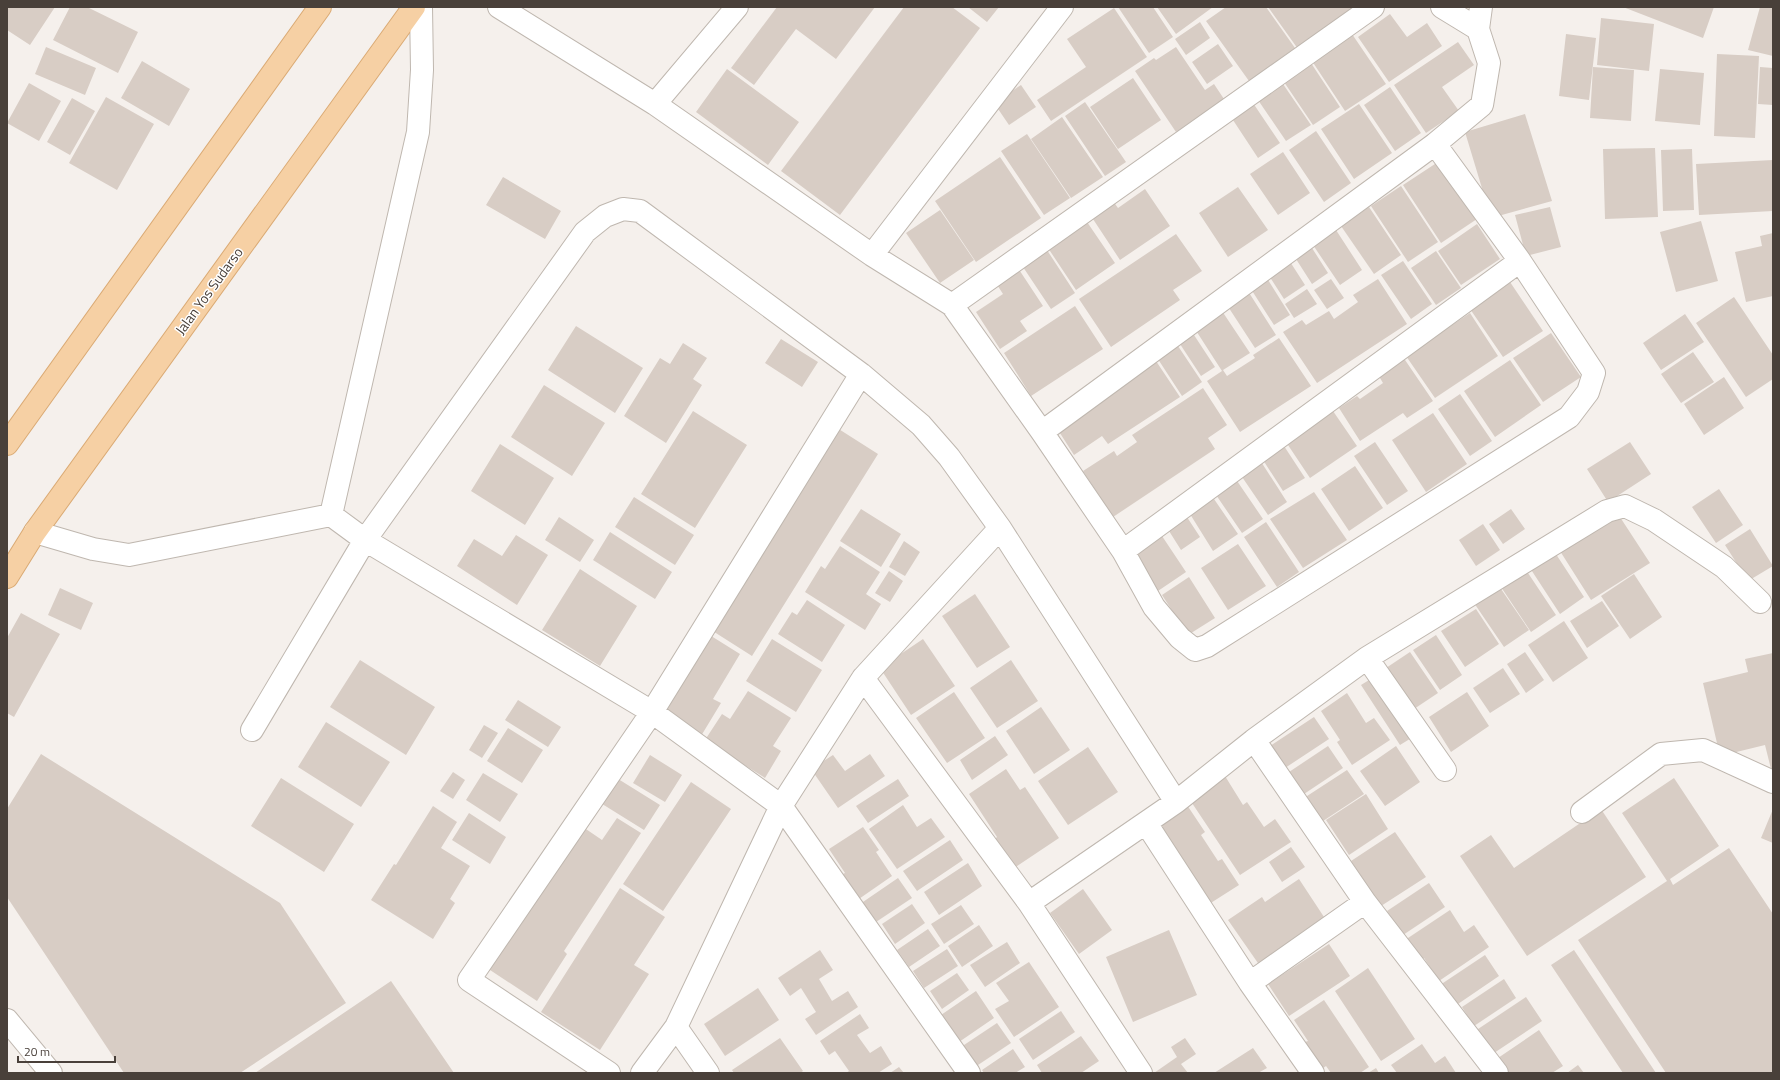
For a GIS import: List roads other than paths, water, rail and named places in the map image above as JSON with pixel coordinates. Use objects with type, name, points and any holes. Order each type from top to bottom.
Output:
[{"type":"main road","points":[[7,444],[320,7]]},
{"type":"main road","name":"Jalan Yos Sudarso","points":[[7,577],[35,532],[414,7]]},
{"type":"street","points":[[330,515],[418,132],[422,70],[421,7]]},
{"type":"street","points":[[499,7],[656,104],[872,256],[952,305],[1042,432],[1123,551],[1154,607],[1180,638],[1195,650],[1206,646],[1569,417],[1588,392],[1594,373],[1520,261],[1435,144]]},
{"type":"street","points":[[656,104],[737,7]]},
{"type":"street","points":[[872,256],[1062,7]]},
{"type":"street","points":[[952,305],[1373,7]]},
{"type":"street","points":[[1442,7],[1478,29]]},
{"type":"street","points":[[1042,432],[1435,144],[1482,105],[1489,63],[1478,29],[1481,7]]},
{"type":"street","points":[[252,730],[365,540],[585,232],[605,216],[623,209],[640,211],[860,374],[921,425],[949,457],[1000,528],[1176,802]]},
{"type":"street","points":[[1123,551],[1520,261]]},
{"type":"street","points":[[609,1073],[468,980],[652,712],[860,374]]},
{"type":"street","points":[[1029,903],[1176,802],[1254,740],[1367,658],[1607,511],[1625,506],[1654,520],[1724,567],[1760,602]]},
{"type":"street","points":[[35,532],[93,549],[129,555],[330,515],[365,540],[652,712],[782,806],[969,1073]]},
{"type":"street","points":[[642,1073],[676,1027],[782,806],[863,678],[1000,528]]},
{"type":"street","points":[[1367,658],[1446,770]]},
{"type":"street","points":[[863,678],[1029,903],[1141,1073]]},
{"type":"street","points":[[1254,740],[1365,902],[1497,1073]]},
{"type":"street","points":[[1582,812],[1661,754],[1703,750],[1773,782]]},
{"type":"street","points":[[1146,823],[1250,983],[1313,1073]]},
{"type":"street","points":[[1250,983],[1365,902]]},
{"type":"street","points":[[7,1020],[51,1073]]},
{"type":"street","points":[[676,1027],[708,1073]]}]
